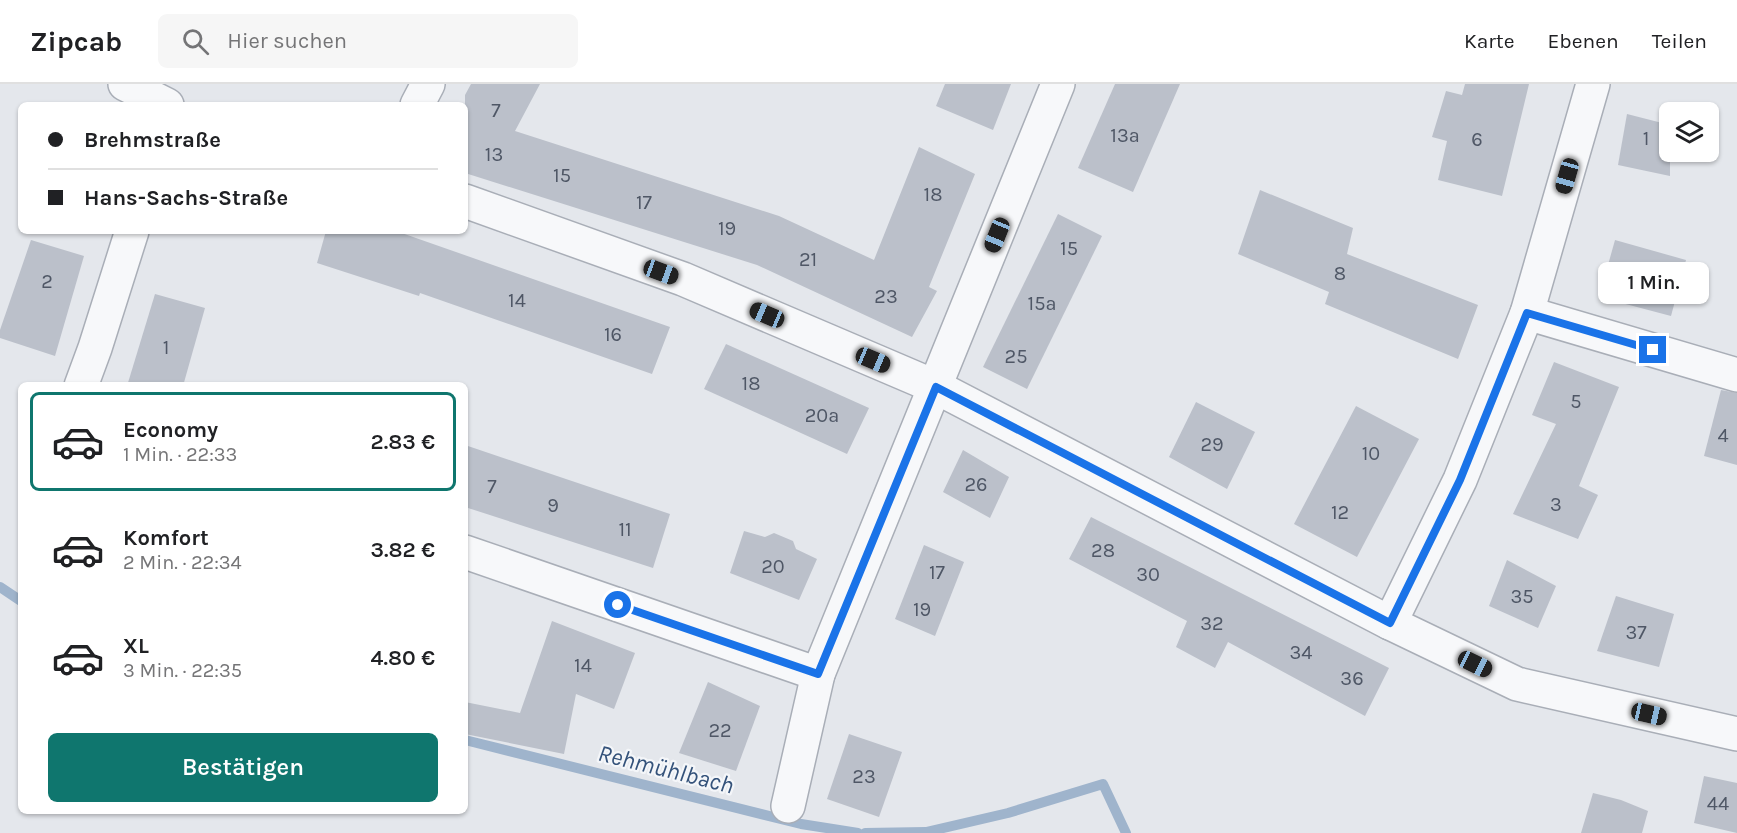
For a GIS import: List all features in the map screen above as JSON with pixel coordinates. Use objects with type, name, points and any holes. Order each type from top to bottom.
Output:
[{"type":"street","points":[[125,84],[161,102]]},
{"type":"street","points":[[419,102],[428,84]]},
{"type":"street","points":[[788,806],[818,674],[1058,84]]},
{"type":"street","points":[[1390,623],[1460,480],[1527,313],[1593,84]]},
{"type":"street","points":[[468,202],[683,279],[936,387],[1390,623],[1517,684],[1737,734]]},
{"type":"street","points":[[82,382],[131,234]]},
{"type":"street","points":[[1527,313],[1737,375]]},
{"type":"street","points":[[468,553],[818,674]]},
{"type":"building","points":[[471,84],[540,84],[515,131],[779,216],[874,260],[919,147],[975,174],[929,287],[937,291],[912,337],[757,265],[468,174],[468,102],[465,102],[465,95]]},
{"type":"building","points":[[945,84],[1011,84],[993,130],[936,106]]},
{"type":"building","points":[[1115,84],[1180,84],[1133,192],[1078,168]]},
{"type":"building","points":[[1465,84],[1529,84],[1502,196],[1438,180],[1447,141],[1432,137],[1446,91],[1462,95]]},
{"type":"building","points":[[1627,114],[1659,122],[1659,162],[1670,162],[1670,176],[1618,165]]},
{"type":"building","points":[[1260,190],[1353,228],[1347,254],[1478,305],[1458,359],[1325,304],[1329,292],[1238,254]]},
{"type":"building","points":[[1058,214],[1102,236],[1027,389],[983,367]]},
{"type":"building","points":[[325,234],[405,234],[670,327],[652,374],[420,293],[419,296],[317,263]]},
{"type":"building","points":[[31,240],[84,256],[55,356],[0,338],[0,330]]},
{"type":"building","points":[[1615,240],[1686,260],[1671,316],[1599,297]]},
{"type":"building","points":[[155,294],[205,308],[184,382],[128,382]]},
{"type":"building","points":[[726,344],[869,408],[847,454],[704,389]]},
{"type":"building","points":[[1554,362],[1619,387],[1579,486],[1598,495],[1578,539],[1513,514],[1556,424],[1532,415]]},
{"type":"building","points":[[1721,390],[1737,393],[1737,465],[1704,456]]},
{"type":"building","points":[[1196,402],[1255,432],[1227,489],[1169,457]]},
{"type":"building","points":[[1356,406],[1419,439],[1357,557],[1294,524]]},
{"type":"building","points":[[468,446],[670,514],[653,568],[468,508]]},
{"type":"building","points":[[963,450],[1009,477],[990,518],[943,492]]},
{"type":"building","points":[[1091,517],[1389,668],[1365,716],[1228,642],[1215,668],[1176,647],[1187,621],[1069,559]]},
{"type":"building","points":[[744,531],[765,537],[774,533],[793,541],[796,549],[817,559],[799,600],[730,573]]},
{"type":"building","points":[[924,545],[964,562],[935,636],[895,619]]},
{"type":"building","points":[[1507,560],[1556,586],[1538,628],[1489,606]]},
{"type":"building","points":[[1616,596],[1674,614],[1659,667],[1597,651]]},
{"type":"building","points":[[552,621],[635,653],[614,709],[576,694],[564,754],[468,735],[468,703],[520,713]]},
{"type":"building","points":[[708,682],[760,706],[736,771],[679,753]]},
{"type":"building","points":[[849,734],[902,752],[879,817],[827,799]]},
{"type":"building","points":[[1704,776],[1737,783],[1737,833],[1694,823]]},
{"type":"building","points":[[1593,793],[1621,800],[1648,811],[1642,833],[1581,833]]},
{"type":"waterway","name":"Rehmühlbach","points":[[0,587],[18,599]]},
{"type":"waterway","name":"Rehmühlbach","points":[[468,741],[801,824],[858,833]]},
{"type":"waterway","name":"Rehmühlbach","points":[[865,833],[926,832],[1008,813],[1103,784],[1126,833]]},
{"type":"route","points":[[618,605],[818,674],[936,387],[1390,623],[1460,480],[1527,313],[1653,350]]}]
